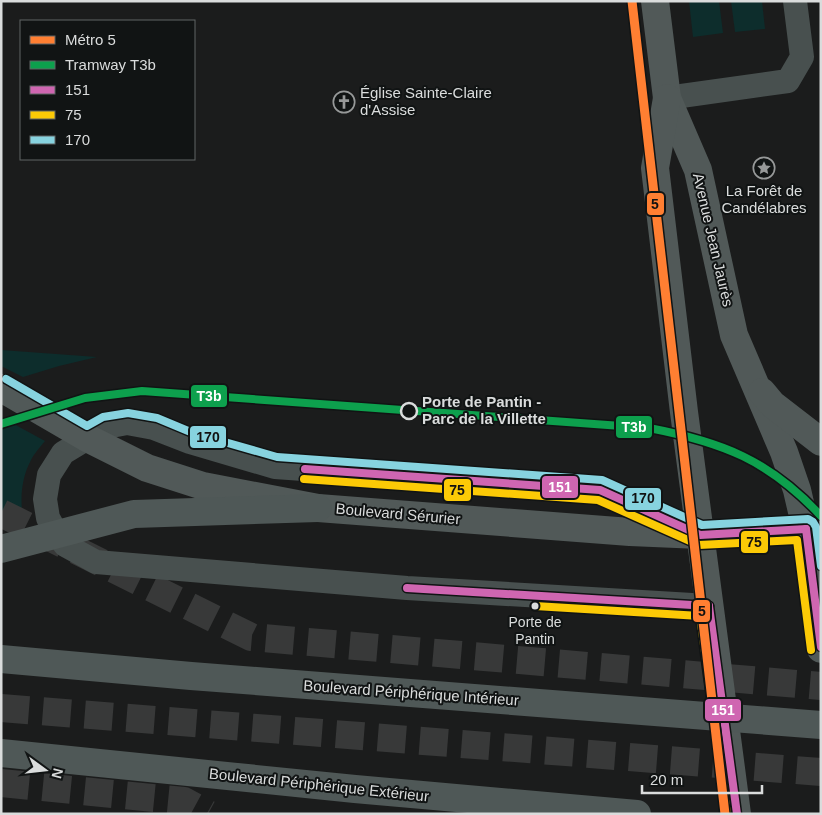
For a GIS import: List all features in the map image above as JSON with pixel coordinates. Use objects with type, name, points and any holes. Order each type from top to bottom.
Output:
[{"type":"highway","points":[[1,549],[134,514],[318,508]]},
{"type":"highway","name":"Boulevard Périphérique Intérieur","points":[[1,659],[821,725]]},
{"type":"highway","name":"Boulevard Périphérique Extérieur","points":[[1,753],[355,789],[637,814]]},
{"type":"main road","name":"Avenue Jean Jaurès","points":[[655,1],[667,98],[698,170],[734,335],[784,452],[813,529],[821,649]]},
{"type":"main road","name":"Avenue Jean Jaurès","points":[[667,98],[655,168],[670,307],[737,814]]},
{"type":"main road","points":[[754,384],[772,404],[821,442]]},
{"type":"main road","name":"Boulevard Sérurier","points":[[1,388],[87,438],[147,468],[203,486],[318,508],[604,531],[700,535],[813,529]]},
{"type":"lane","points":[[667,98],[788,80],[802,57],[795,1]]},
{"type":"lane","points":[[700,535],[600,490],[275,468],[190,442],[154,428],[127,423],[106,427],[63,453],[49,475],[45,499],[48,518],[66,546],[96,562],[406,588],[709,606]]},
{"type":"shaded area","points":[[689,1],[719,1],[723,33],[693,37]]},
{"type":"shaded area","points":[[731,1],[762,1],[765,29],[735,32]]},
{"type":"shaded area","points":[[1,350],[97,357],[23,377],[1,366]]},
{"type":"shaded area","points":[[1,417],[45,441],[32,458],[25,474],[22,497],[23,519],[1,523]]},
{"type":"tunnel","points":[[1,513],[251,637],[821,686]]},
{"type":"tunnel","points":[[1,708],[821,772]]},
{"type":"tunnel","points":[[1,783],[184,801],[208,814]]},
{"type":"metro line","name":"5","points":[[632,1],[725,814]]},
{"type":"tram line","name":"T3b","points":[[1,424],[85,398],[142,391],[649,428],[699,440],[743,456],[763,467],[782,481],[821,516]]},
{"type":"transit line","name":"170","points":[[6,379],[87,426],[103,417],[128,413],[157,418],[193,433],[277,457],[602,480],[702,525],[808,519],[816,527],[821,566]]},
{"type":"transit line","name":"151","points":[[305,469],[600,490],[700,535],[806,529]]},
{"type":"transit line","name":"75","points":[[304,479],[598,500],[699,545],[797,540],[811,650]]},
{"type":"transit line","name":"151","points":[[806,529],[821,647]]},
{"type":"transit line","name":"151","points":[[407,588],[709,606]]},
{"type":"transit line","name":"75","points":[[535,606],[700,616],[727,814]]},
{"type":"transit line","name":"151","points":[[709,606],[737,814]]},
{"type":"place","name":"Église Sainte-Claire d'Assise","points":[[344,102]]},
{"type":"place","name":"La Forêt de Candélabres","points":[[764,168]]},
{"type":"place","name":"Porte de Pantin - Parc de la Villette","points":[[409,411]]},
{"type":"place","name":"Porte de Pantin","points":[[535,606]]}]
